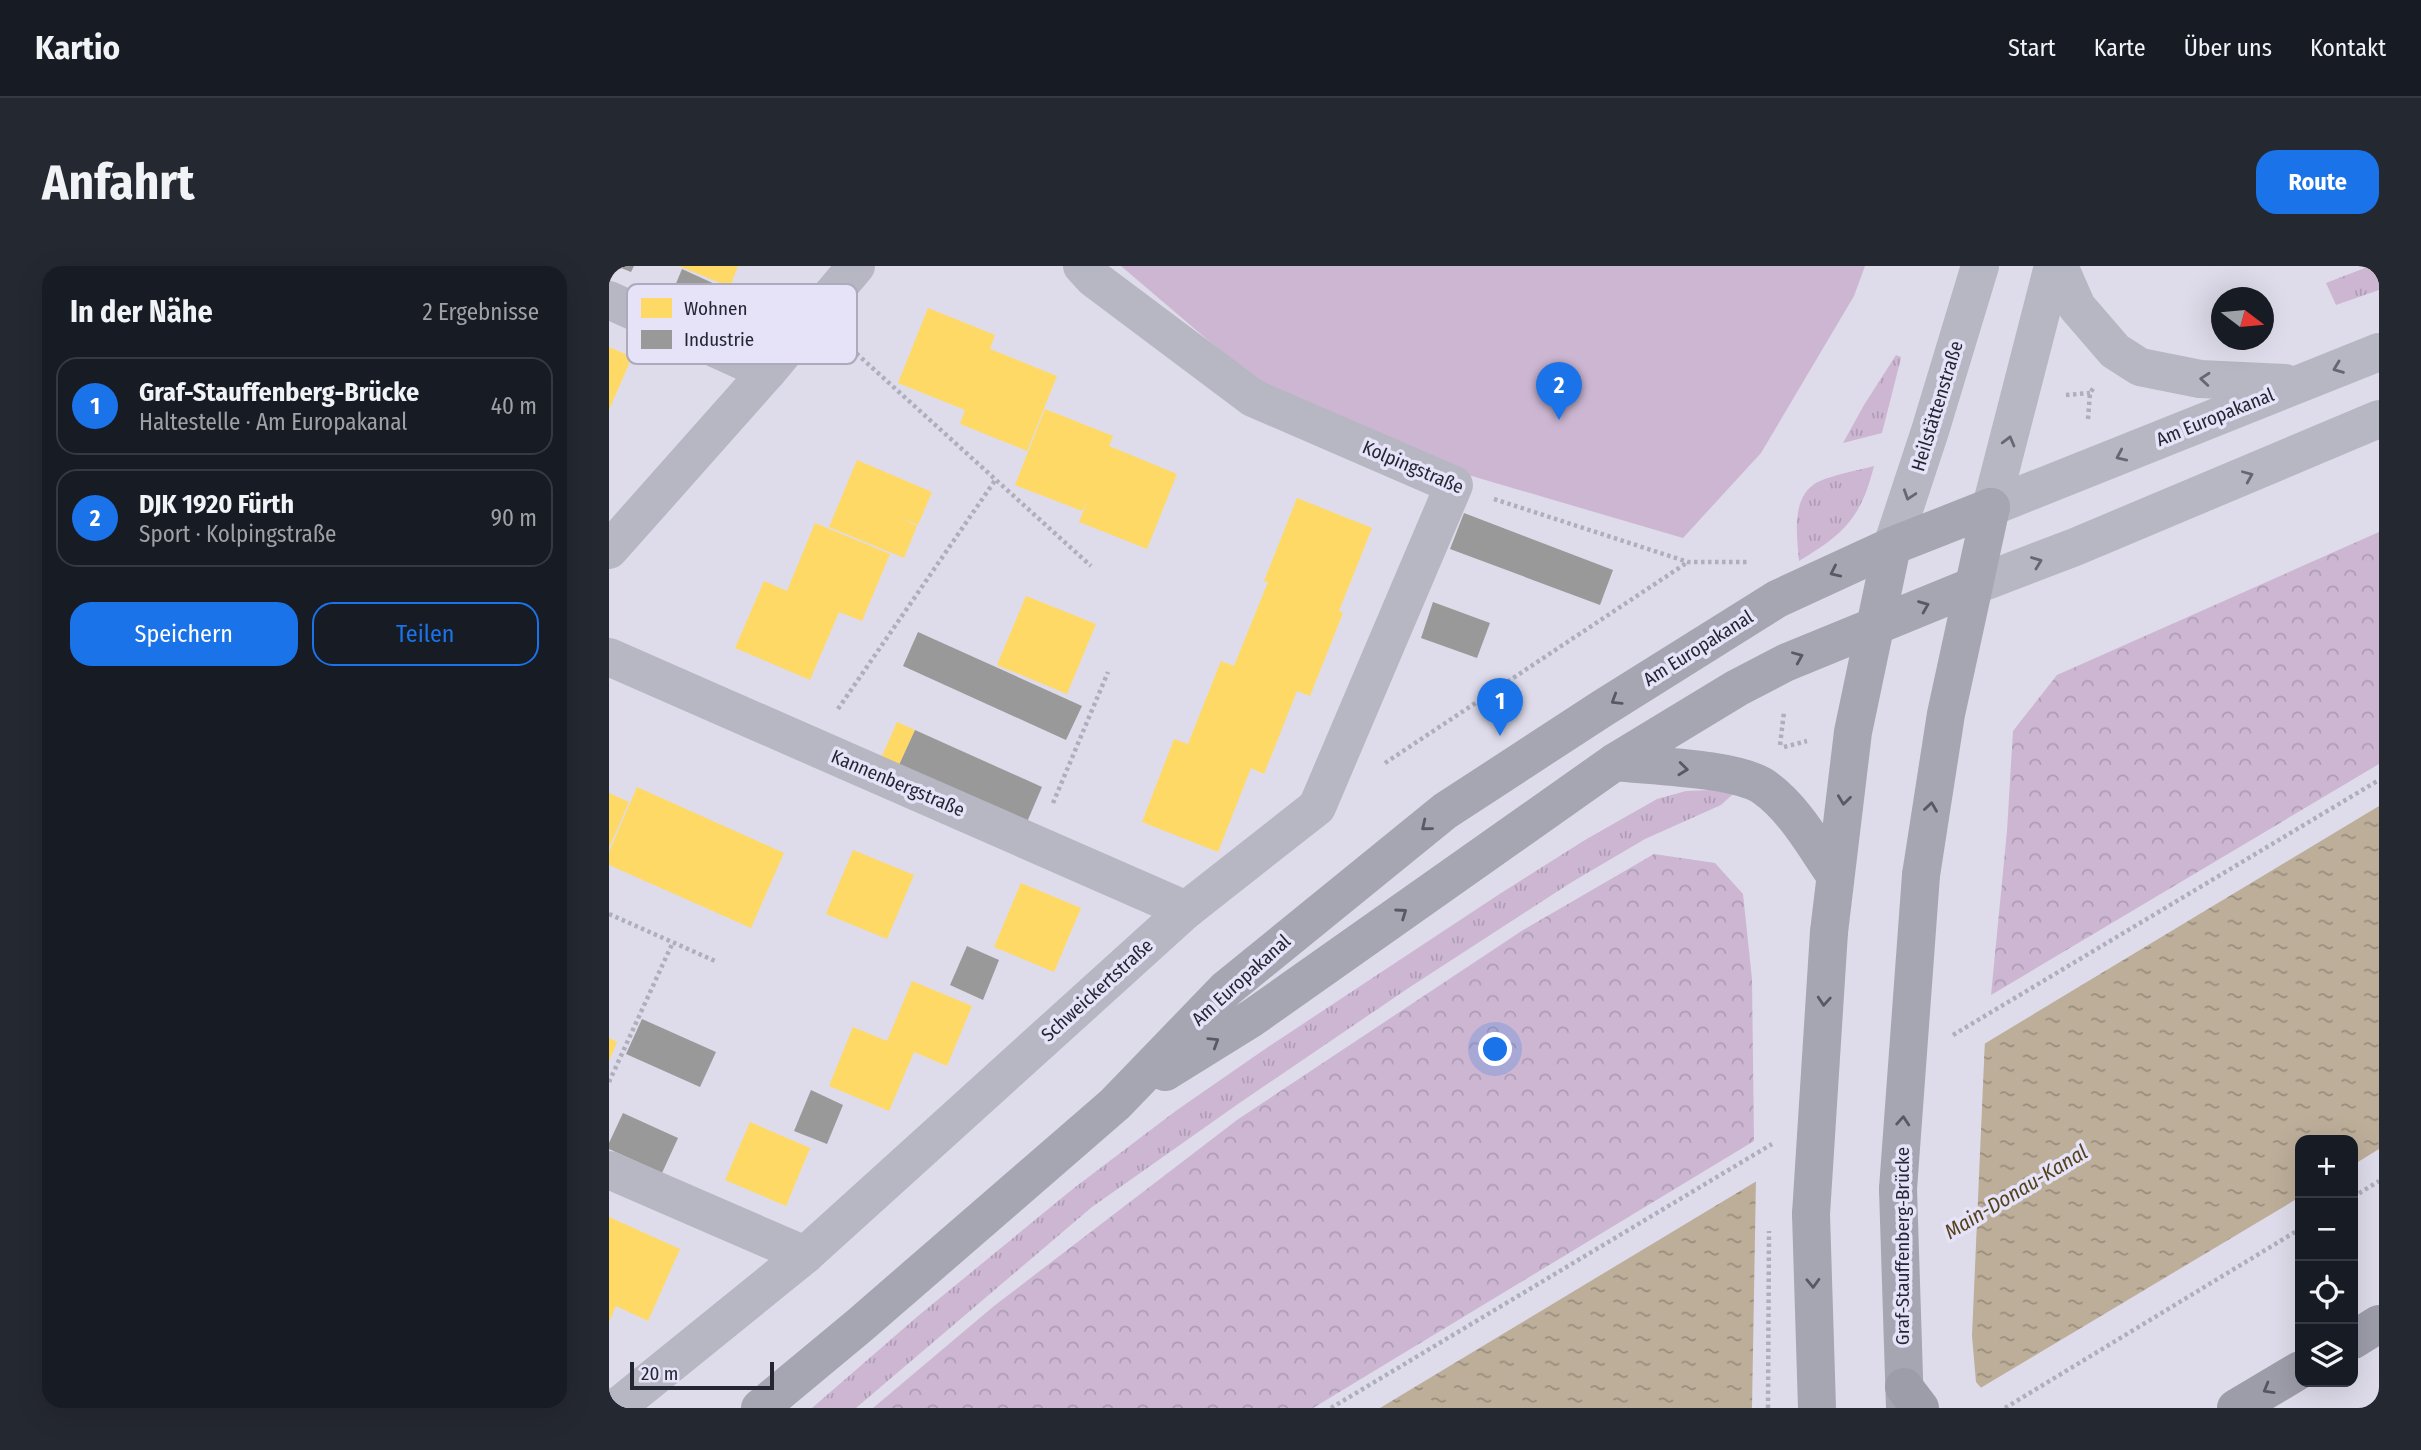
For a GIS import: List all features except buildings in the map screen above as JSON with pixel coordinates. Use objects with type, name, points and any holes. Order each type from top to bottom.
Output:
[{"type":"highway","points":[[2358,1337],[2379,1324]]},
{"type":"highway","points":[[2236,1408],[2295,1373]]},
{"type":"main road","name":"Am Europakanal","points":[[760,1408],[1115,1104],[1226,989],[1445,811],[1777,599],[1892,546],[1991,507]]},
{"type":"main road","name":"Graf-Stauffenberg-Brücke","points":[[1910,1401],[1898,1189],[1921,875],[1937,761],[1991,507]]},
{"type":"main road","points":[[1817,1408],[1811,1214],[1829,932],[1853,732],[1892,546]]},
{"type":"main road","name":"Am Europakanal","points":[[1115,1104],[1252,1018],[1615,762],[1737,688],[1785,663],[1973,586]]},
{"type":"main road","points":[[1615,762],[1726,774],[1761,785],[1777,798],[1805,831],[1835,875]]},
{"type":"street","points":[[841,284],[856,266]]},
{"type":"street","name":"Kolpingstraße","points":[[1082,266],[1093,278],[1253,398],[1454,485]]},
{"type":"street","name":"Heilstättenstraße","points":[[1892,546],[1980,266]]},
{"type":"street","points":[[1991,507],[2053,266]]},
{"type":"street","points":[[2059,266],[2077,307],[2115,351],[2140,367],[2200,379],[2298,383]]},
{"type":"street","points":[[609,300],[627,308]]},
{"type":"street","name":"Am Europakanal","points":[[1991,507],[2379,352]]},
{"type":"street","points":[[749,364],[767,372]]},
{"type":"street","points":[[609,550],[774,364]]},
{"type":"street","name":"Am Europakanal","points":[[1973,586],[2075,547],[2379,419]]},
{"type":"street","name":"Schweickertstraße","points":[[616,1408],[805,1255],[1186,909],[1317,807],[1454,485]]},
{"type":"street","name":"Kannenbergstraße","points":[[609,657],[1186,909]]},
{"type":"street","points":[[609,1170],[805,1255]]},
{"type":"path","points":[[857,354],[1091,566]]},
{"type":"path","points":[[2087,429],[2090,393],[2097,383]]},
{"type":"path","points":[[2060,396],[2090,393]]},
{"type":"path","points":[[812,747],[996,479]]},
{"type":"path","name":"Kolpingstraße","points":[[1454,485],[1688,562],[1749,562]]},
{"type":"path","points":[[1384,764],[1688,562]]},
{"type":"path","points":[[1035,842],[1108,672]]},
{"type":"path","points":[[1785,707],[1779,748],[1814,740]]},
{"type":"path","points":[[609,914],[715,961]]},
{"type":"path","points":[[609,1082],[673,942]]},
{"type":"path","points":[[2358,1194],[2379,1181]]},
{"type":"path","points":[[2005,1408],[2295,1232]]},
{"type":"green space","points":[[1121,266],[1865,266],[1854,296],[1761,453],[1683,538],[1448,469],[1264,388]]},
{"type":"green space","points":[[2370,266],[2379,266],[2379,290],[2336,305],[2326,283]]},
{"type":"green space","points":[[1896,355],[1901,357],[1882,433],[1843,443],[1864,405]]},
{"type":"green space","points":[[1874,466],[1863,499],[1849,523],[1828,542],[1799,561],[1797,516],[1804,495],[1810,487],[1839,474]]},
{"type":"green space","points":[[2379,532],[2379,764],[1991,995],[2007,831],[2013,731],[2057,675]]},
{"type":"green space","points":[[1712,790],[1733,794],[1721,805],[1645,839],[1572,882],[1410,987],[1092,1207],[856,1408],[812,1408],[918,1316],[1074,1188],[1177,1110],[1268,1047],[1585,840],[1657,799],[1686,791]]},
{"type":"green space","points":[[1654,854],[1715,863],[1743,894],[1752,979],[1754,1141],[1313,1408],[873,1408],[994,1306],[1237,1120],[1523,930]]},
{"type":"water","name":"Main-Donau-Kanal","points":[[2379,806],[2379,1149],[2358,1162],[2358,1135],[2295,1135],[2295,1200],[1947,1408],[1380,1408]]},
{"type":"pier","points":[[1985,1039],[1972,1336],[1976,1382],[1983,1390],[1954,1408],[1752,1408],[1756,1177]]},
{"type":"place","name":"DJK 1920 Fürth","points":[[1559,420]]},
{"type":"place","name":"Graf-Stauffenberg-Brücke","points":[[1500,736]]}]
